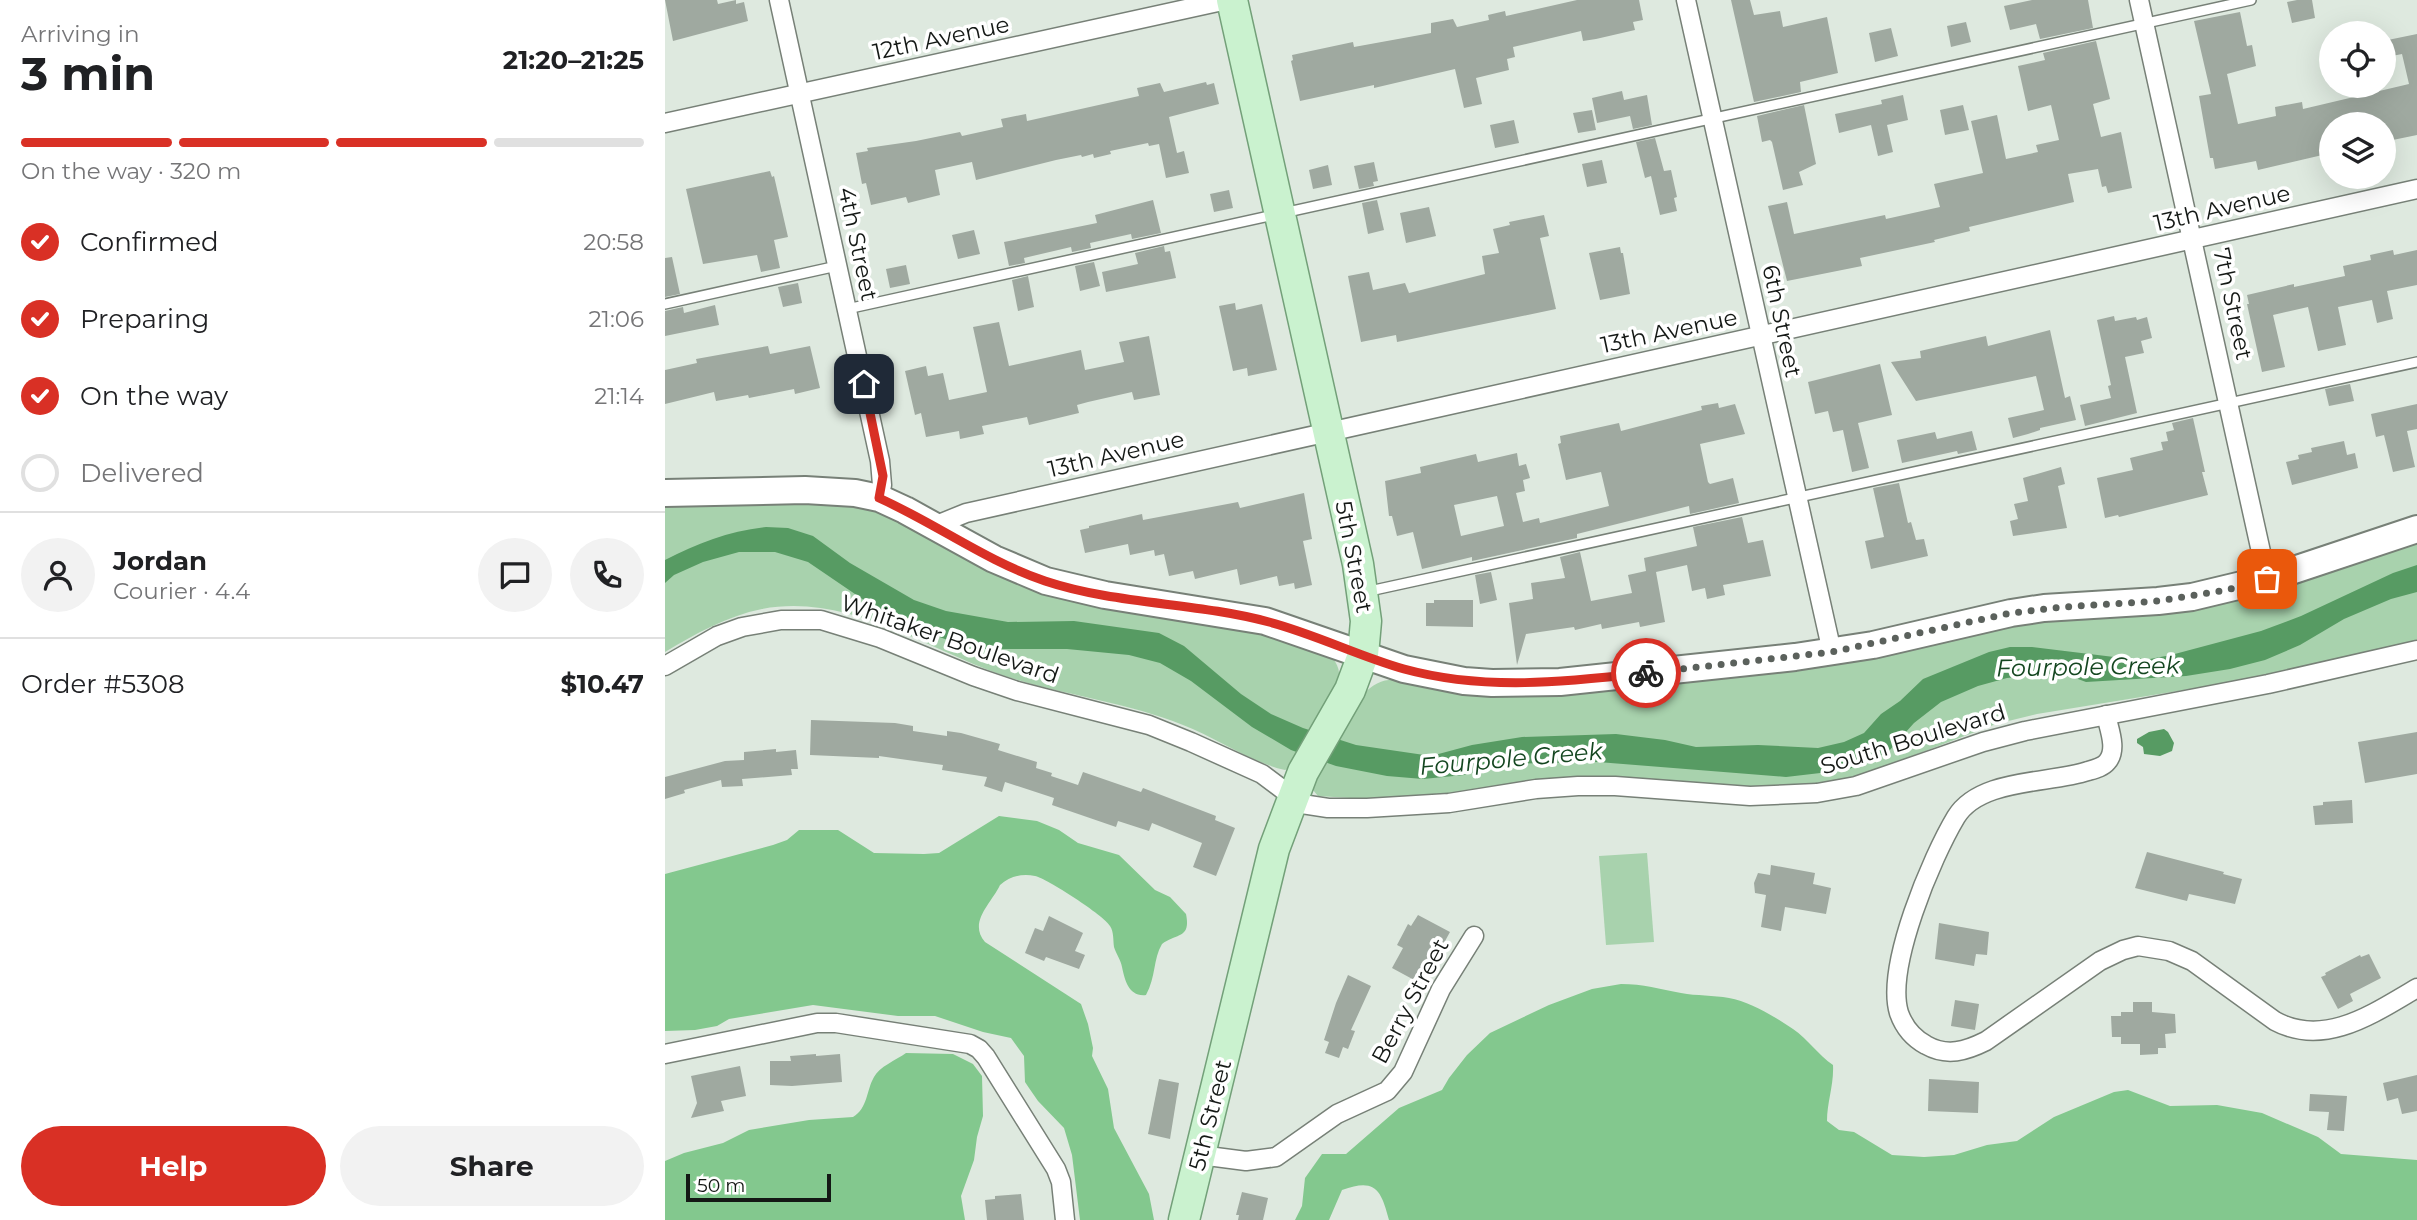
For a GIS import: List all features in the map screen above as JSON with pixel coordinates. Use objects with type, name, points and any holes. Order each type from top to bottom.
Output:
[{"type":"main road","name":"5th Street","points":[[1184,1220],[1274,849],[1298,785],[1356,676],[1363,655],[1366,621],[1363,593],[1328,431],[1230,0]]},
{"type":"street","name":"4th Street","points":[[779,0],[880,461],[883,485],[879,498]]},
{"type":"street","name":"12th Avenue","points":[[665,124],[1230,0]]},
{"type":"street","name":"6th Street","points":[[1686,0],[1832,652]]},
{"type":"street","name":"7th Street","points":[[2139,0],[2194,239],[2267,579]]},
{"type":"street","name":"13th Avenue","points":[[933,526],[965,513],[2417,189]]},
{"type":"street","points":[[665,493],[834,490],[879,498],[994,559],[1045,581],[1105,595],[1265,621],[1404,669],[1443,677],[1524,684],[1832,652],[2011,613],[2070,606],[2158,601],[2227,590],[2417,529]]},
{"type":"street","name":"Whitaker Boulevard","points":[[665,666],[717,636],[741,627],[781,620],[821,621],[880,638],[1017,691],[1149,725],[1262,774],[1298,785]]},
{"type":"street","name":"South Boulevard","points":[[1298,785],[1302,804],[1313,807],[1367,808],[1449,803],[1536,789],[1578,786],[1615,786],[1750,796],[1817,793],[1891,776],[1983,742],[2025,731],[2267,684],[2417,650]]},
{"type":"street","points":[[2106,715],[2112,751],[2108,761],[2100,767],[2080,774],[1983,793],[1968,802],[1958,813],[1930,870],[1910,921],[1900,971],[1897,999],[1899,1013],[1917,1040],[1931,1048],[1949,1052],[1963,1052],[1975,1047],[2100,961],[2138,946],[2169,951],[2192,961],[2275,1021],[2302,1032],[2336,1029],[2359,1020],[2417,988]]},
{"type":"street","name":"Berry Street","points":[[1200,1155],[1246,1161],[1276,1157],[1337,1114],[1387,1091],[1403,1072],[1441,989],[1474,936]]},
{"type":"street","points":[[665,1054],[817,1023],[836,1023],[970,1044],[986,1057],[1056,1169],[1061,1182],[1065,1220]]},
{"type":"lane","points":[[847,309],[2251,0]]},
{"type":"lane","points":[[665,304],[837,266]]},
{"type":"lane","points":[[1363,593],[2417,362]]},
{"type":"shaded area","points":[[799,501],[863,507],[881,512],[919,532],[1264,633],[1333,658],[1339,671],[1333,694],[1290,768],[1285,770],[1161,717],[999,674],[884,625],[824,609],[793,606],[749,612],[712,626],[665,652],[665,504]]},
{"type":"shaded area","points":[[2417,542],[2417,642],[2239,681],[2037,714],[1996,724],[1852,779],[1817,786],[1453,794],[1382,800],[1318,796],[1313,790],[1312,784],[1361,697],[1369,689],[1386,680],[1432,688],[1973,633]]},
{"type":"shaded area","points":[[999,816],[1037,821],[1059,830],[1078,843],[1119,855],[1155,890],[1170,897],[1186,914],[1185,932],[1162,944],[1159,950],[1146,995],[1140,995],[1129,987],[1114,947],[1112,931],[1106,921],[1041,878],[1021,875],[1000,885],[983,913],[979,927],[985,942],[1081,1004],[1088,1024],[1092,1056],[1108,1089],[1114,1128],[1149,1194],[1154,1220],[1080,1220],[1072,1155],[1064,1128],[1038,1101],[1025,1082],[1024,1056],[1011,1038],[935,1016],[898,1016],[813,1005],[729,1019],[717,1026],[695,1030],[665,1031],[665,874],[773,845],[787,840],[799,830],[838,830],[874,853],[939,853]]},
{"type":"shaded area","points":[[1647,853],[1654,942],[1606,945],[1599,856]]},
{"type":"shaded area","points":[[1621,984],[1729,998],[1754,1006],[1779,1020],[1798,1033],[1833,1065],[1827,1121],[1839,1130],[1854,1132],[1892,1155],[1954,1155],[1987,1145],[2017,1141],[2054,1117],[2114,1092],[2128,1090],[2170,1106],[2217,1105],[2262,1113],[2318,1137],[2341,1154],[2417,1160],[2417,1220],[1389,1220],[1379,1194],[1375,1189],[1362,1185],[1342,1190],[1329,1220],[1295,1220],[1302,1206],[1305,1178],[1322,1154],[1346,1154],[1399,1108],[1442,1090],[1467,1055],[1490,1033],[1549,1005],[1592,989]]},
{"type":"shaded area","points":[[906,1053],[953,1054],[973,1064],[982,1076],[983,1116],[974,1160],[961,1196],[965,1220],[665,1220],[665,1161],[723,1143],[749,1130],[809,1120],[853,1117],[864,1104],[876,1073]]},
{"type":"water","name":"Fourpole Creek","points":[[766,527],[788,528],[813,536],[850,563],[914,600],[946,611],[1008,622],[1074,621],[1159,633],[1184,646],[1241,694],[1271,714],[1303,728],[1356,745],[1431,756],[1472,745],[1522,737],[1616,734],[1696,747],[1758,745],[1818,748],[1844,742],[1864,733],[1881,714],[1900,701],[1923,679],[1989,652],[2010,647],[2032,647],[2150,659],[2261,631],[2417,565],[2417,592],[2391,599],[2344,619],[2300,645],[2265,660],[2230,669],[2186,676],[2086,682],[2062,673],[2007,678],[1978,686],[1941,702],[1914,723],[1889,751],[1846,770],[1786,777],[1598,762],[1547,763],[1508,764],[1464,775],[1423,779],[1387,776],[1336,766],[1291,750],[1252,727],[1191,681],[1160,663],[1129,655],[1067,649],[982,649],[962,645],[911,627],[877,609],[808,562],[775,552],[739,552],[703,562],[674,575],[665,583],[665,560],[714,539],[739,531]]},
{"type":"water","points":[[2164,729],[2174,743],[2172,751],[2160,756],[2144,754],[2137,739],[2149,732]]},
{"type":"building","points":[[665,0],[717,0],[718,4],[736,0],[736,4],[744,2],[748,21],[673,41]]},
{"type":"building","points":[[1577,0],[1639,0],[1643,20],[1633,22],[1635,30],[1596,39],[1583,41],[1581,31],[1513,47],[1515,57],[1507,59],[1509,70],[1476,78],[1482,104],[1464,108],[1455,69],[1374,88],[1374,85],[1300,101],[1292,55],[1353,42],[1354,47],[1431,33],[1431,23],[1453,19],[1457,27],[1489,20],[1488,15],[1505,11],[1506,16]]},
{"type":"building","points":[[1731,0],[1750,0],[1754,15],[1780,11],[1783,27],[1827,17],[1838,73],[1800,82],[1801,92],[1754,102]]},
{"type":"building","points":[[2032,0],[2088,0],[2093,28],[2040,39],[2036,24],[2010,30],[2004,6]]},
{"type":"building","points":[[2312,0],[2315,18],[2292,23],[2287,2]]},
{"type":"building","points":[[2240,12],[2247,46],[2252,45],[2256,66],[2227,74],[2238,124],[2276,116],[2275,107],[2302,102],[2303,109],[2350,98],[2396,98],[2396,87],[2409,84],[2402,54],[2396,55],[2396,38],[2417,34],[2417,135],[2396,139],[2396,112],[2319,112],[2319,156],[2258,170],[2256,161],[2215,169],[2213,158],[2210,158],[2199,96],[2211,94],[2194,21]]},
{"type":"building","points":[[1966,22],[1971,42],[1951,47],[1947,26]]},
{"type":"building","points":[[1891,28],[1898,56],[1875,62],[1869,33]]},
{"type":"building","points":[[2096,41],[2110,99],[2093,104],[2101,137],[2121,132],[2132,188],[2108,193],[2106,186],[2102,187],[2098,169],[2068,174],[2074,202],[1969,227],[1970,231],[1934,240],[1935,242],[1860,258],[1862,266],[1787,281],[1768,206],[1787,202],[1794,234],[1885,215],[1886,219],[1940,207],[1934,184],[1983,173],[1971,121],[1997,115],[2006,159],[2038,152],[2036,145],[2059,140],[2051,105],[2028,111],[2018,66],[2045,60],[2043,53]]},
{"type":"building","points":[[1206,82],[1207,85],[1214,83],[1219,104],[1169,117],[1177,153],[1184,151],[1189,173],[1166,178],[1159,144],[1149,146],[1148,143],[1110,151],[1111,154],[1094,158],[1093,154],[1081,155],[976,180],[972,162],[935,170],[940,195],[908,203],[906,197],[871,205],[866,183],[862,184],[856,153],[868,151],[867,148],[960,132],[962,136],[1003,127],[1001,119],[1026,114],[1027,121],[1139,96],[1137,88],[1160,83],[1164,92]]},
{"type":"building","points":[[1622,91],[1624,100],[1647,95],[1652,125],[1633,129],[1630,116],[1597,123],[1592,98]]},
{"type":"building","points":[[1903,95],[1908,120],[1887,125],[1893,152],[1878,156],[1871,125],[1839,133],[1835,114],[1882,104],[1881,100]]},
{"type":"building","points":[[1804,105],[1816,164],[1799,172],[1803,185],[1783,190],[1772,142],[1762,142],[1757,116]]},
{"type":"building","points":[[1963,105],[1969,130],[1945,135],[1940,110]]},
{"type":"building","points":[[1592,110],[1596,130],[1578,133],[1573,113]]},
{"type":"building","points":[[1514,120],[1519,143],[1495,148],[1490,125]]},
{"type":"building","points":[[1655,138],[1664,171],[1671,170],[1677,197],[1674,198],[1677,211],[1660,215],[1651,176],[1645,178],[1636,142]]},
{"type":"building","points":[[1602,160],[1607,183],[1587,187],[1582,164]]},
{"type":"building","points":[[1374,162],[1378,181],[1373,182],[1374,186],[1359,189],[1354,166]]},
{"type":"building","points":[[1328,165],[1332,185],[1313,189],[1309,170]]},
{"type":"building","points":[[770,171],[772,177],[774,176],[788,237],[774,240],[780,268],[761,272],[757,255],[703,264],[686,189]]},
{"type":"building","points":[[1229,190],[1233,208],[1214,212],[1210,194]]},
{"type":"building","points":[[1153,200],[1161,233],[1132,239],[1131,234],[1090,243],[1091,248],[1072,252],[1071,247],[1024,258],[1025,263],[1009,266],[1004,242],[1097,223],[1095,215]]},
{"type":"building","points":[[1377,200],[1384,230],[1368,234],[1362,203]]},
{"type":"building","points":[[1429,207],[1436,236],[1406,243],[1400,213]]},
{"type":"building","points":[[1544,215],[1549,236],[1540,238],[1556,309],[1397,342],[1396,335],[1361,342],[1348,276],[1369,272],[1373,290],[1405,283],[1409,293],[1485,274],[1482,256],[1499,253],[1493,229],[1510,225],[1509,222]]},
{"type":"building","points":[[974,230],[980,254],[958,259],[952,235]]},
{"type":"building","points":[[1164,246],[1165,252],[1170,251],[1176,278],[1106,292],[1102,272],[1138,264],[1135,253]]},
{"type":"building","points":[[1620,247],[1630,294],[1600,300],[1589,253]]},
{"type":"building","points":[[2393,250],[2394,255],[2417,250],[2417,285],[2387,291],[2393,319],[2377,323],[2372,300],[2338,307],[2346,345],[2318,351],[2308,307],[2273,315],[2285,367],[2262,372],[2247,295],[2345,276],[2343,266],[2371,260],[2370,255]]},
{"type":"building","points":[[672,257],[680,294],[665,297],[665,258]]},
{"type":"building","points":[[1094,262],[1100,286],[1080,291],[1075,266]]},
{"type":"building","points":[[906,265],[910,284],[890,288],[886,269]]},
{"type":"building","points":[[1028,276],[1034,307],[1018,311],[1012,280]]},
{"type":"building","points":[[798,283],[802,303],[783,307],[778,287]]},
{"type":"building","points":[[1235,303],[1236,310],[1262,304],[1277,370],[1248,376],[1247,368],[1233,371],[1219,306]]},
{"type":"building","points":[[715,305],[719,325],[665,336],[665,311],[683,307],[684,313]]},
{"type":"building","points":[[2114,316],[2115,321],[2147,317],[2152,338],[2141,341],[2144,353],[2125,357],[2137,413],[2085,426],[2080,405],[2111,398],[2108,386],[2111,385],[2097,320]]},
{"type":"building","points":[[999,322],[1009,366],[1081,350],[1085,370],[1124,362],[1119,342],[1149,336],[1160,395],[1134,400],[1132,392],[1077,405],[1079,413],[1029,425],[1027,417],[982,426],[984,434],[960,439],[959,431],[926,437],[921,413],[915,415],[905,371],[926,366],[928,376],[943,373],[949,400],[987,392],[973,327]]},
{"type":"building","points":[[2050,330],[2065,398],[2070,396],[2076,420],[2040,428],[2013,438],[2008,418],[2044,410],[2036,376],[1916,401],[1891,362],[1921,358],[1920,351],[1986,336],[1988,346]]},
{"type":"building","points":[[768,346],[770,354],[810,346],[820,388],[795,394],[794,389],[716,401],[714,392],[665,404],[665,370],[697,363],[696,359]]},
{"type":"building","points":[[1880,364],[1892,415],[1858,423],[1869,468],[1852,472],[1843,430],[1833,432],[1828,411],[1815,414],[1808,382]]},
{"type":"building","points":[[2350,384],[2354,401],[2329,406],[2325,389]]},
{"type":"building","points":[[1718,403],[1719,408],[1735,404],[1745,434],[1700,444],[1708,482],[1710,484],[1733,478],[1739,503],[1690,514],[1689,506],[1577,534],[1577,538],[1422,569],[1413,532],[1397,536],[1392,516],[1389,516],[1385,481],[1421,473],[1420,467],[1476,454],[1478,462],[1517,453],[1519,466],[1526,464],[1530,478],[1523,480],[1525,491],[1516,493],[1523,522],[1539,518],[1540,523],[1609,506],[1601,472],[1566,480],[1558,444],[1561,443],[1560,436],[1619,423],[1621,431],[1702,410],[1701,406]],"holes":[[[1497,496],[1504,526],[1461,536],[1454,505]]]},
{"type":"building","points":[[2417,404],[2417,429],[2407,431],[2415,467],[2393,472],[2384,435],[2376,437],[2371,414]]},
{"type":"building","points":[[2193,418],[2208,495],[2105,518],[2097,478],[2133,470],[2130,458],[2163,450],[2161,442],[2168,441],[2166,432],[2174,430],[2172,423]]},
{"type":"building","points":[[1972,431],[1977,450],[1958,454],[1957,451],[1902,463],[1897,440],[1935,432],[1937,439]]},
{"type":"building","points":[[2344,441],[2347,455],[2355,453],[2358,468],[2292,485],[2286,462],[2299,459],[2298,455],[2312,452],[2311,448]]},
{"type":"building","points":[[2061,467],[2065,484],[2058,486],[2067,528],[2013,536],[2010,521],[2018,519],[2014,504],[2028,501],[2023,478]]},
{"type":"building","points":[[1899,483],[1908,523],[1911,522],[1916,540],[1924,539],[1928,556],[1871,569],[1865,541],[1884,537],[1873,488]]},
{"type":"building","points":[[1304,493],[1312,539],[1303,541],[1312,585],[1295,589],[1294,583],[1279,586],[1277,576],[1240,585],[1237,569],[1195,579],[1193,571],[1169,576],[1164,554],[1155,556],[1154,550],[1130,555],[1128,544],[1085,553],[1080,530],[1089,526],[1142,514],[1143,520],[1238,502],[1240,508]]},
{"type":"building","points":[[1742,517],[1748,543],[1763,540],[1771,576],[1723,585],[1725,595],[1707,599],[1705,588],[1692,591],[1687,565],[1656,572],[1665,622],[1640,627],[1639,622],[1602,629],[1601,624],[1575,630],[1574,627],[1526,634],[1517,665],[1509,603],[1533,599],[1531,583],[1565,578],[1560,557],[1580,552],[1591,601],[1632,593],[1628,575],[1646,571],[1644,558],[1697,546],[1693,527]]},
{"type":"building","points":[[1491,572],[1497,600],[1480,604],[1475,575]]},
{"type":"building","points":[[1434,600],[1473,600],[1473,627],[1426,626],[1426,603],[1434,603]]},
{"type":"building","points":[[811,720],[895,723],[913,726],[913,731],[947,736],[947,731],[961,733],[1000,744],[998,750],[1037,762],[1036,768],[1052,773],[1051,776],[1078,785],[1083,772],[1141,792],[1143,788],[1216,816],[1215,820],[1235,828],[1216,876],[1193,867],[1202,843],[1152,823],[1149,831],[1118,821],[1116,827],[1052,805],[1054,798],[1005,782],[1002,792],[984,786],[987,777],[942,770],[943,765],[879,756],[810,755]]},
{"type":"building","points":[[2417,732],[2417,774],[2365,783],[2358,742]]},
{"type":"building","points":[[776,749],[776,752],[796,750],[798,769],[791,769],[792,775],[742,779],[743,786],[722,787],[721,780],[684,790],[685,793],[665,799],[665,777],[725,761],[744,760],[744,752]]},
{"type":"building","points":[[2352,800],[2353,823],[2315,825],[2313,806],[2323,805],[2323,802]]},
{"type":"building","points":[[2147,852],[2242,879],[2235,904],[2189,894],[2187,901],[2135,888]]},
{"type":"building","points":[[1771,865],[1815,873],[1813,884],[1831,888],[1826,914],[1785,907],[1781,931],[1761,927],[1766,895],[1755,893],[1754,883],[1758,873],[1770,875]]},
{"type":"building","points":[[1418,915],[1450,932],[1439,952],[1435,949],[1416,981],[1392,968],[1403,948],[1397,945],[1408,924],[1411,926]]},
{"type":"building","points":[[1049,916],[1083,933],[1075,951],[1085,955],[1079,969],[1046,957],[1044,961],[1025,953],[1035,928],[1043,931]]},
{"type":"building","points":[[1939,923],[1989,932],[1987,955],[1976,954],[1974,966],[1935,959]]},
{"type":"building","points":[[2369,954],[2381,978],[2350,994],[2353,1001],[2338,1009],[2321,977],[2360,955]]},
{"type":"building","points":[[1348,975],[1371,986],[1351,1030],[1355,1031],[1348,1049],[1343,1047],[1339,1058],[1325,1053],[1329,1042],[1324,1040]]},
{"type":"building","points":[[1955,1000],[1979,1004],[1975,1030],[1951,1026]]},
{"type":"building","points":[[2133,1002],[2152,1002],[2152,1012],[2175,1014],[2176,1033],[2165,1034],[2166,1048],[2158,1048],[2158,1054],[2140,1055],[2140,1044],[2121,1044],[2121,1037],[2112,1037],[2111,1016],[2121,1016],[2121,1012],[2133,1012]]},
{"type":"building","points":[[840,1054],[842,1082],[770,1085],[770,1061],[791,1061],[790,1056]]},
{"type":"building","points":[[740,1066],[746,1096],[721,1101],[724,1111],[691,1118],[697,1103],[691,1076]]},
{"type":"building","points":[[2417,1075],[2417,1111],[2402,1114],[2398,1098],[2387,1101],[2383,1083]]},
{"type":"building","points":[[1159,1079],[1179,1083],[1170,1139],[1148,1134]]},
{"type":"building","points":[[1929,1079],[1979,1082],[1978,1113],[1928,1111]]},
{"type":"building","points":[[2310,1094],[2347,1096],[2344,1131],[2327,1130],[2329,1112],[2309,1111]]},
{"type":"building","points":[[1242,1192],[1268,1198],[1263,1220],[1238,1220],[1239,1215],[1236,1215]]},
{"type":"building","points":[[1021,1194],[1024,1220],[987,1220],[985,1200],[995,1199],[995,1196]]},
{"type":"way so far","points":[[1646,673],[1832,652],[2011,613],[2192,597],[2267,579]]},
{"type":"route","points":[[864,384],[883,476],[879,498],[994,559],[1045,581],[1105,595],[1265,621],[1404,669],[1464,681],[1524,684],[1646,673]]}]
